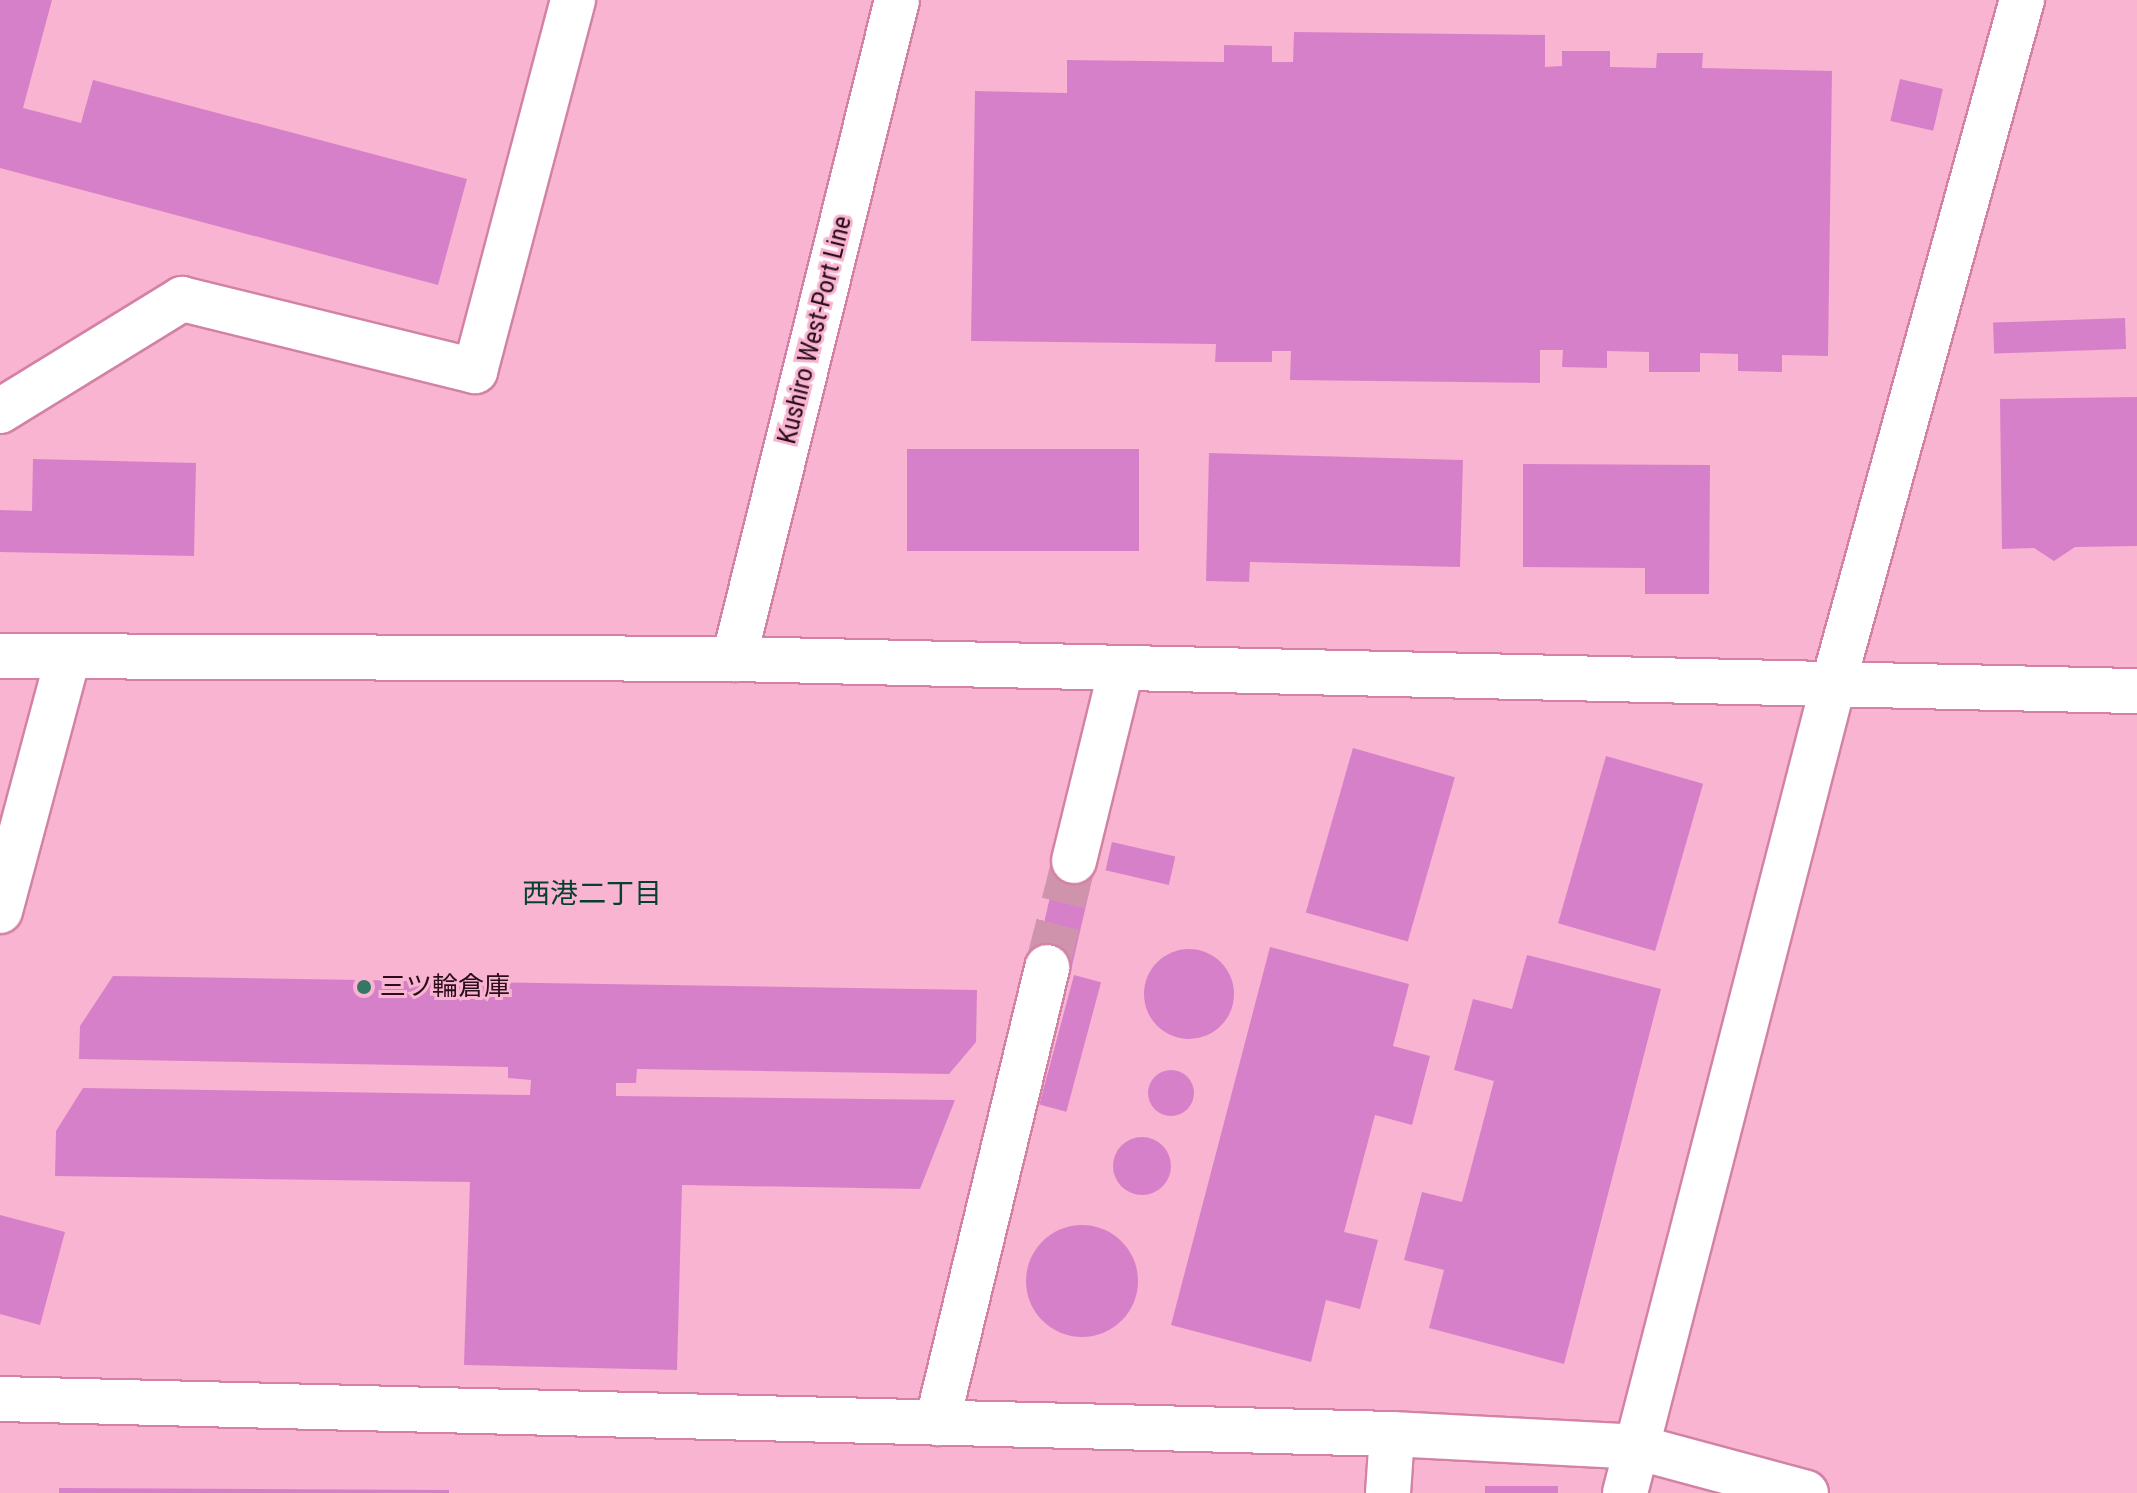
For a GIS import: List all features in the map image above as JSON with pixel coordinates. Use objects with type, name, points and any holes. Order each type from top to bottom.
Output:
[{"type":"street","points":[[0,411],[182,299],[475,371],[573,0]]},
{"type":"street","name":"Kushiro West-Port Line","points":[[734,659],[897,0]]},
{"type":"street","points":[[1625,1493],[1833,685],[2022,0]]},
{"type":"street","points":[[0,656],[734,659],[2137,691]]},
{"type":"street","points":[[0,911],[68,658]]},
{"type":"street","points":[[1074,861],[1121,669]]},
{"type":"street","points":[[937,1423],[1047,967]]},
{"type":"street","points":[[0,1399],[1392,1434],[1636,1447],[1806,1493]]},
{"type":"street","points":[[1388,1493],[1392,1434]]},
{"type":"building","points":[[0,0],[52,0],[23,108],[81,123],[93,80],[467,179],[438,285],[0,168]]},
{"type":"building","points":[[1294,32],[1545,35],[1545,67],[1562,66],[1562,51],[1610,51],[1610,67],[1656,68],[1657,53],[1703,53],[1702,68],[1832,71],[1828,356],[1782,355],[1782,372],[1738,371],[1738,354],[1700,353],[1700,372],[1649,372],[1649,352],[1607,351],[1607,368],[1562,367],[1563,350],[1540,350],[1540,383],[1290,380],[1291,351],[1272,351],[1272,362],[1215,362],[1216,344],[971,341],[975,91],[1067,93],[1067,60],[1224,62],[1224,45],[1272,46],[1272,62],[1293,62]]},
{"type":"building","points":[[1900,79],[1943,89],[1933,131],[1890,121]]},
{"type":"building","points":[[2125,318],[2126,349],[1994,354],[1993,323]]},
{"type":"building","points":[[2137,397],[2137,546],[2075,547],[2054,561],[2034,548],[2002,549],[2000,399]]},
{"type":"building","points":[[907,449],[1139,449],[1139,551],[907,551]]},
{"type":"building","points":[[1209,453],[1463,460],[1460,567],[1250,562],[1249,582],[1206,581]]},
{"type":"building","points":[[33,459],[196,463],[194,556],[0,552],[0,510],[32,511]]},
{"type":"building","points":[[1523,464],[1710,465],[1709,594],[1645,594],[1645,568],[1523,567]]},
{"type":"building","points":[[1353,748],[1455,777],[1408,942],[1306,912]]},
{"type":"building","points":[[1606,756],[1703,784],[1655,951],[1558,923]]},
{"type":"building","points":[[1112,842],[1175,857],[1169,885],[1105,870]]},
{"type":"building","points":[[1059,858],[1095,866],[1071,973],[1034,964]]},
{"type":"building","points":[[1270,947],[1409,984],[1393,1046],[1430,1056],[1412,1125],[1375,1115],[1344,1232],[1378,1240],[1360,1309],[1326,1300],[1311,1362],[1171,1325]]},
{"type":"building","points":[[1189,949],[1206,952],[1221,962],[1231,977],[1234,994],[1231,1011],[1221,1026],[1206,1036],[1189,1039],[1172,1036],[1157,1026],[1147,1011],[1144,994],[1147,977],[1157,962],[1172,952]]},
{"type":"building","points":[[1527,955],[1661,989],[1564,1364],[1429,1328],[1444,1270],[1404,1260],[1422,1192],[1462,1202],[1494,1081],[1454,1070],[1473,999],[1512,1009]]},
{"type":"building","points":[[1074,975],[1101,982],[1066,1112],[1039,1104]]},
{"type":"building","points":[[113,976],[977,990],[976,1042],[949,1074],[637,1069],[636,1083],[616,1083],[616,1096],[955,1100],[920,1189],[682,1185],[677,1370],[464,1365],[470,1182],[55,1176],[56,1131],[83,1088],[530,1095],[531,1080],[508,1078],[508,1067],[79,1059],[80,1026]]},
{"type":"building","points":[[1171,1070],[1187,1077],[1194,1093],[1187,1109],[1171,1116],[1155,1109],[1148,1093],[1155,1077]]},
{"type":"building","points":[[1142,1137],[1153,1139],[1162,1146],[1169,1155],[1169,1177],[1162,1186],[1153,1193],[1142,1195],[1131,1193],[1122,1186],[1115,1177],[1113,1166],[1115,1155],[1122,1146],[1131,1139]]},
{"type":"building","points":[[0,1215],[65,1232],[40,1325],[0,1314]]},
{"type":"building","points":[[1082,1225],[1103,1229],[1122,1241],[1134,1260],[1138,1281],[1134,1302],[1122,1321],[1103,1333],[1082,1337],[1061,1333],[1042,1321],[1030,1302],[1026,1281],[1030,1260],[1042,1241],[1061,1229]]},
{"type":"building","points":[[1485,1486],[1558,1486],[1558,1493],[1485,1493]]},
{"type":"building","points":[[59,1488],[449,1490],[449,1493],[59,1493]]},
{"type":"tunnel","points":[[1047,967],[1074,861]]},
{"type":"place","name":"三ツ輪倉庫","points":[[364,987]]},
{"type":"district","name":"西港二丁目","points":[[592,894]]}]
